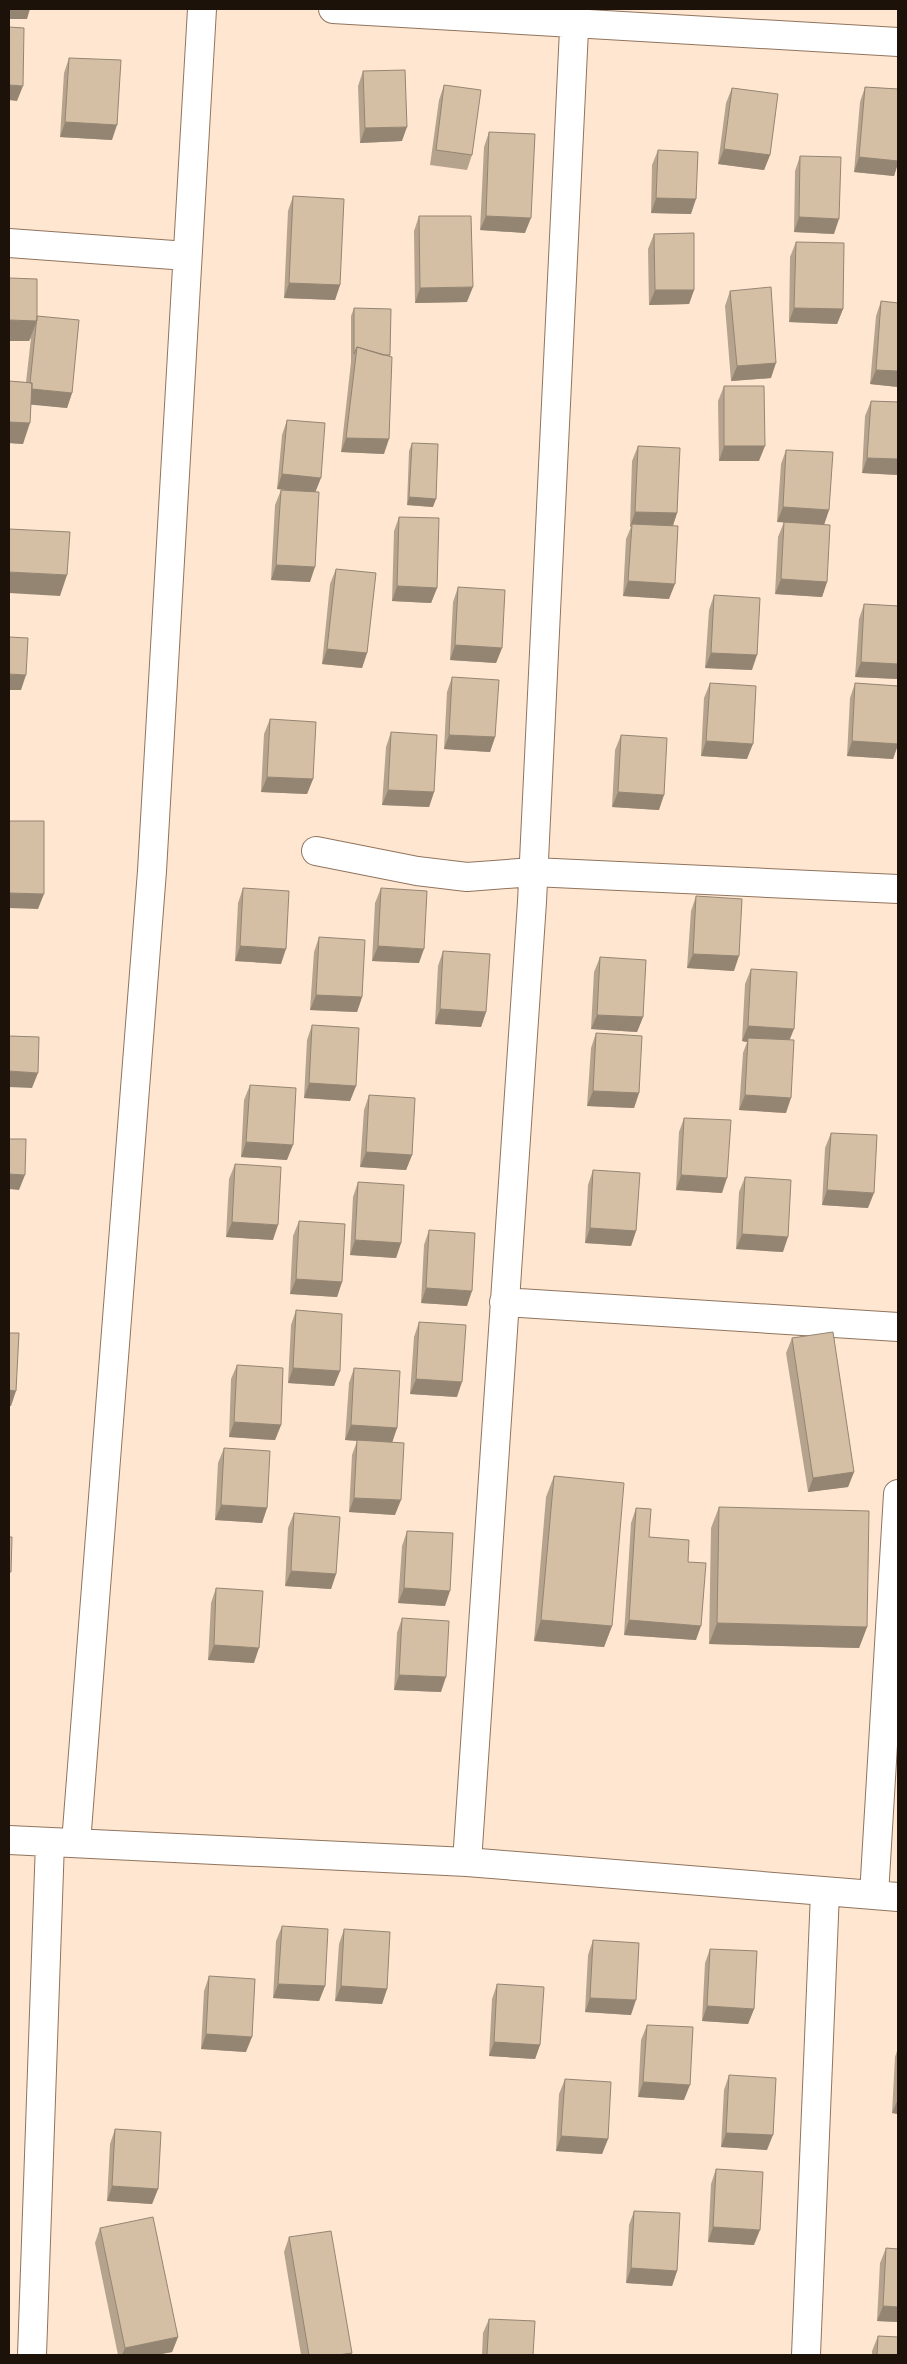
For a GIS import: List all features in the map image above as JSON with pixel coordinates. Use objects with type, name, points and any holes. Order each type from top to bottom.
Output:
[{"type":"street","points":[[32,2355],[63,1842],[152,871],[186,256],[202,9]]},
{"type":"street","points":[[333,9],[722,21],[898,42]]},
{"type":"street","points":[[467,1862],[533,872],[575,16]]},
{"type":"street","points":[[9,243],[186,256]]},
{"type":"street","points":[[316,851],[417,871],[467,877],[533,872],[898,889]]},
{"type":"street","points":[[504,1302],[898,1327]]},
{"type":"street","points":[[9,1840],[467,1862],[886,1896],[898,1494]]},
{"type":"street","points":[[806,2355],[825,1892]]},
{"type":"building","points":[[9,27],[24,28],[23,86],[9,85]]},
{"type":"building","points":[[69,58],[121,60],[117,125],[65,122]]},
{"type":"building","points":[[405,70],[407,127],[365,128],[363,71]]},
{"type":"building","points":[[444,85],[481,90],[472,155],[436,150]]},
{"type":"building","points":[[865,87],[898,89],[898,161],[859,157]]},
{"type":"building","points":[[732,88],[778,94],[770,155],[724,149]]},
{"type":"building","points":[[489,132],[535,134],[531,218],[486,216]]},
{"type":"building","points":[[658,150],[698,152],[696,199],[656,198]]},
{"type":"building","points":[[800,156],[841,157],[839,219],[799,217]]},
{"type":"building","points":[[293,196],[344,199],[340,285],[289,283]]},
{"type":"building","points":[[419,216],[471,216],[473,287],[420,288]]},
{"type":"building","points":[[694,233],[694,290],[655,290],[654,234]]},
{"type":"building","points":[[796,242],[844,243],[843,309],[794,308]]},
{"type":"building","points":[[9,278],[37,279],[37,321],[9,320]]},
{"type":"building","points":[[771,287],[776,363],[737,366],[730,291]]},
{"type":"building","points":[[881,301],[898,303],[898,371],[876,370]]},
{"type":"building","points":[[354,308],[391,309],[390,355],[383,355],[357,347],[354,354]]},
{"type":"building","points":[[37,316],[79,320],[72,393],[32,389],[32,383],[30,383]]},
{"type":"building","points":[[357,347],[392,357],[389,439],[346,438]]},
{"type":"building","points":[[9,381],[32,383],[30,423],[9,422]]},
{"type":"building","points":[[724,386],[764,386],[765,446],[724,446]]},
{"type":"building","points":[[871,401],[898,402],[898,459],[867,458]]},
{"type":"building","points":[[287,420],[325,423],[321,478],[282,474]]},
{"type":"building","points":[[412,443],[438,444],[436,499],[409,497]]},
{"type":"building","points":[[638,446],[680,448],[677,513],[635,512]]},
{"type":"building","points":[[786,450],[833,452],[829,510],[783,507]]},
{"type":"building","points":[[281,490],[319,492],[315,567],[276,565]]},
{"type":"building","points":[[399,517],[439,518],[437,588],[397,586]]},
{"type":"building","points":[[784,522],[830,525],[827,582],[781,579]]},
{"type":"building","points":[[632,524],[678,526],[675,584],[628,581]]},
{"type":"building","points":[[9,529],[70,532],[67,575],[9,572]]},
{"type":"building","points":[[336,569],[376,573],[367,653],[327,649]]},
{"type":"building","points":[[458,587],[505,590],[502,648],[455,645]]},
{"type":"building","points":[[714,595],[760,598],[757,655],[711,653]]},
{"type":"building","points":[[864,604],[898,606],[898,664],[861,662]]},
{"type":"building","points":[[9,637],[28,638],[26,675],[9,674]]},
{"type":"building","points":[[452,677],[499,680],[495,737],[449,735]]},
{"type":"building","points":[[710,683],[756,686],[753,744],[706,741]]},
{"type":"building","points":[[855,683],[898,686],[898,744],[852,741]]},
{"type":"building","points":[[270,719],[316,722],[313,779],[267,777]]},
{"type":"building","points":[[391,732],[437,735],[434,792],[388,790]]},
{"type":"building","points":[[621,735],[667,738],[664,795],[618,792]]},
{"type":"building","points":[[9,821],[44,821],[44,894],[9,893]]},
{"type":"building","points":[[243,888],[289,891],[286,949],[240,946]]},
{"type":"building","points":[[381,888],[427,891],[424,949],[378,946]]},
{"type":"building","points":[[696,896],[742,899],[739,956],[693,954]]},
{"type":"building","points":[[319,937],[365,940],[362,997],[316,995]]},
{"type":"building","points":[[443,951],[490,954],[486,1012],[440,1009]]},
{"type":"building","points":[[600,957],[646,960],[643,1017],[597,1015]]},
{"type":"building","points":[[751,969],[797,972],[794,1029],[748,1026]]},
{"type":"building","points":[[312,1025],[359,1028],[356,1086],[309,1083]]},
{"type":"building","points":[[596,1033],[642,1036],[639,1093],[593,1091]]},
{"type":"building","points":[[9,1036],[39,1037],[38,1073],[9,1071]]},
{"type":"building","points":[[748,1038],[794,1040],[791,1098],[745,1095]]},
{"type":"building","points":[[250,1085],[296,1088],[293,1145],[246,1142]]},
{"type":"building","points":[[369,1095],[415,1098],[412,1155],[366,1152]]},
{"type":"building","points":[[684,1118],[731,1120],[727,1178],[681,1175]]},
{"type":"building","points":[[831,1133],[877,1135],[874,1193],[827,1190]]},
{"type":"building","points":[[9,1139],[26,1139],[25,1175],[9,1174]]},
{"type":"building","points":[[235,1164],[281,1167],[278,1225],[232,1222]]},
{"type":"building","points":[[593,1170],[640,1173],[636,1231],[590,1228]]},
{"type":"building","points":[[745,1177],[791,1180],[788,1237],[742,1234]]},
{"type":"building","points":[[358,1182],[404,1185],[401,1243],[355,1240]]},
{"type":"building","points":[[299,1221],[345,1224],[342,1282],[296,1279]]},
{"type":"building","points":[[429,1230],[475,1233],[472,1291],[426,1288]]},
{"type":"building","points":[[296,1310],[342,1314],[340,1371],[293,1368]]},
{"type":"building","points":[[419,1322],[466,1325],[462,1382],[416,1379]]},
{"type":"building","points":[[833,1332],[854,1472],[813,1478],[792,1338]]},
{"type":"building","points":[[9,1333],[19,1333],[16,1391],[9,1390]]},
{"type":"building","points":[[237,1365],[283,1368],[281,1425],[234,1422]]},
{"type":"building","points":[[354,1368],[400,1371],[397,1428],[351,1425]]},
{"type":"building","points":[[357,1440],[404,1443],[401,1500],[354,1498]]},
{"type":"building","points":[[224,1448],[270,1451],[267,1508],[221,1505]]},
{"type":"building","points":[[554,1476],[624,1483],[612,1626],[541,1620]]},
{"type":"building","points":[[719,1507],[869,1511],[867,1627],[717,1623]]},
{"type":"building","points":[[636,1508],[651,1509],[649,1537],[689,1540],[688,1562],[706,1563],[701,1626],[629,1620]]},
{"type":"building","points":[[294,1513],[340,1517],[336,1574],[291,1571]]},
{"type":"building","points":[[407,1531],[453,1533],[450,1591],[404,1588]]},
{"type":"building","points":[[9,1537],[12,1537],[11,1572],[9,1572]]},
{"type":"building","points":[[216,1588],[263,1591],[259,1648],[214,1645]]},
{"type":"building","points":[[402,1618],[449,1621],[446,1677],[399,1675]]},
{"type":"building","points":[[282,1926],[328,1929],[325,1986],[278,1984]]},
{"type":"building","points":[[344,1929],[390,1932],[387,1989],[341,1986]]},
{"type":"building","points":[[593,1940],[639,1943],[636,2000],[590,1998]]},
{"type":"building","points":[[710,1949],[757,1951],[754,2009],[707,2006]]},
{"type":"building","points":[[209,1976],[255,1979],[252,2037],[206,2034]]},
{"type":"building","points":[[497,1984],[544,1987],[540,2045],[494,2042]]},
{"type":"building","points":[[647,2025],[693,2027],[690,2085],[643,2082]]},
{"type":"building","points":[[729,2075],[776,2078],[773,2135],[726,2133]]},
{"type":"building","points":[[565,2079],[611,2082],[608,2139],[561,2136]]},
{"type":"building","points":[[115,2129],[161,2132],[158,2189],[112,2186]]},
{"type":"building","points":[[716,2169],[763,2172],[760,2230],[713,2227]]},
{"type":"building","points":[[634,2211],[680,2213],[677,2271],[631,2268]]},
{"type":"building","points":[[153,2217],[178,2337],[125,2348],[100,2228]]},
{"type":"building","points":[[331,2231],[352,2353],[309,2355],[289,2237]]},
{"type":"building","points":[[886,2248],[898,2249],[898,2307],[883,2306]]},
{"type":"building","points":[[489,2319],[535,2321],[533,2355],[487,2355]]},
{"type":"building","points":[[878,2336],[898,2337],[898,2355],[877,2355]]}]
